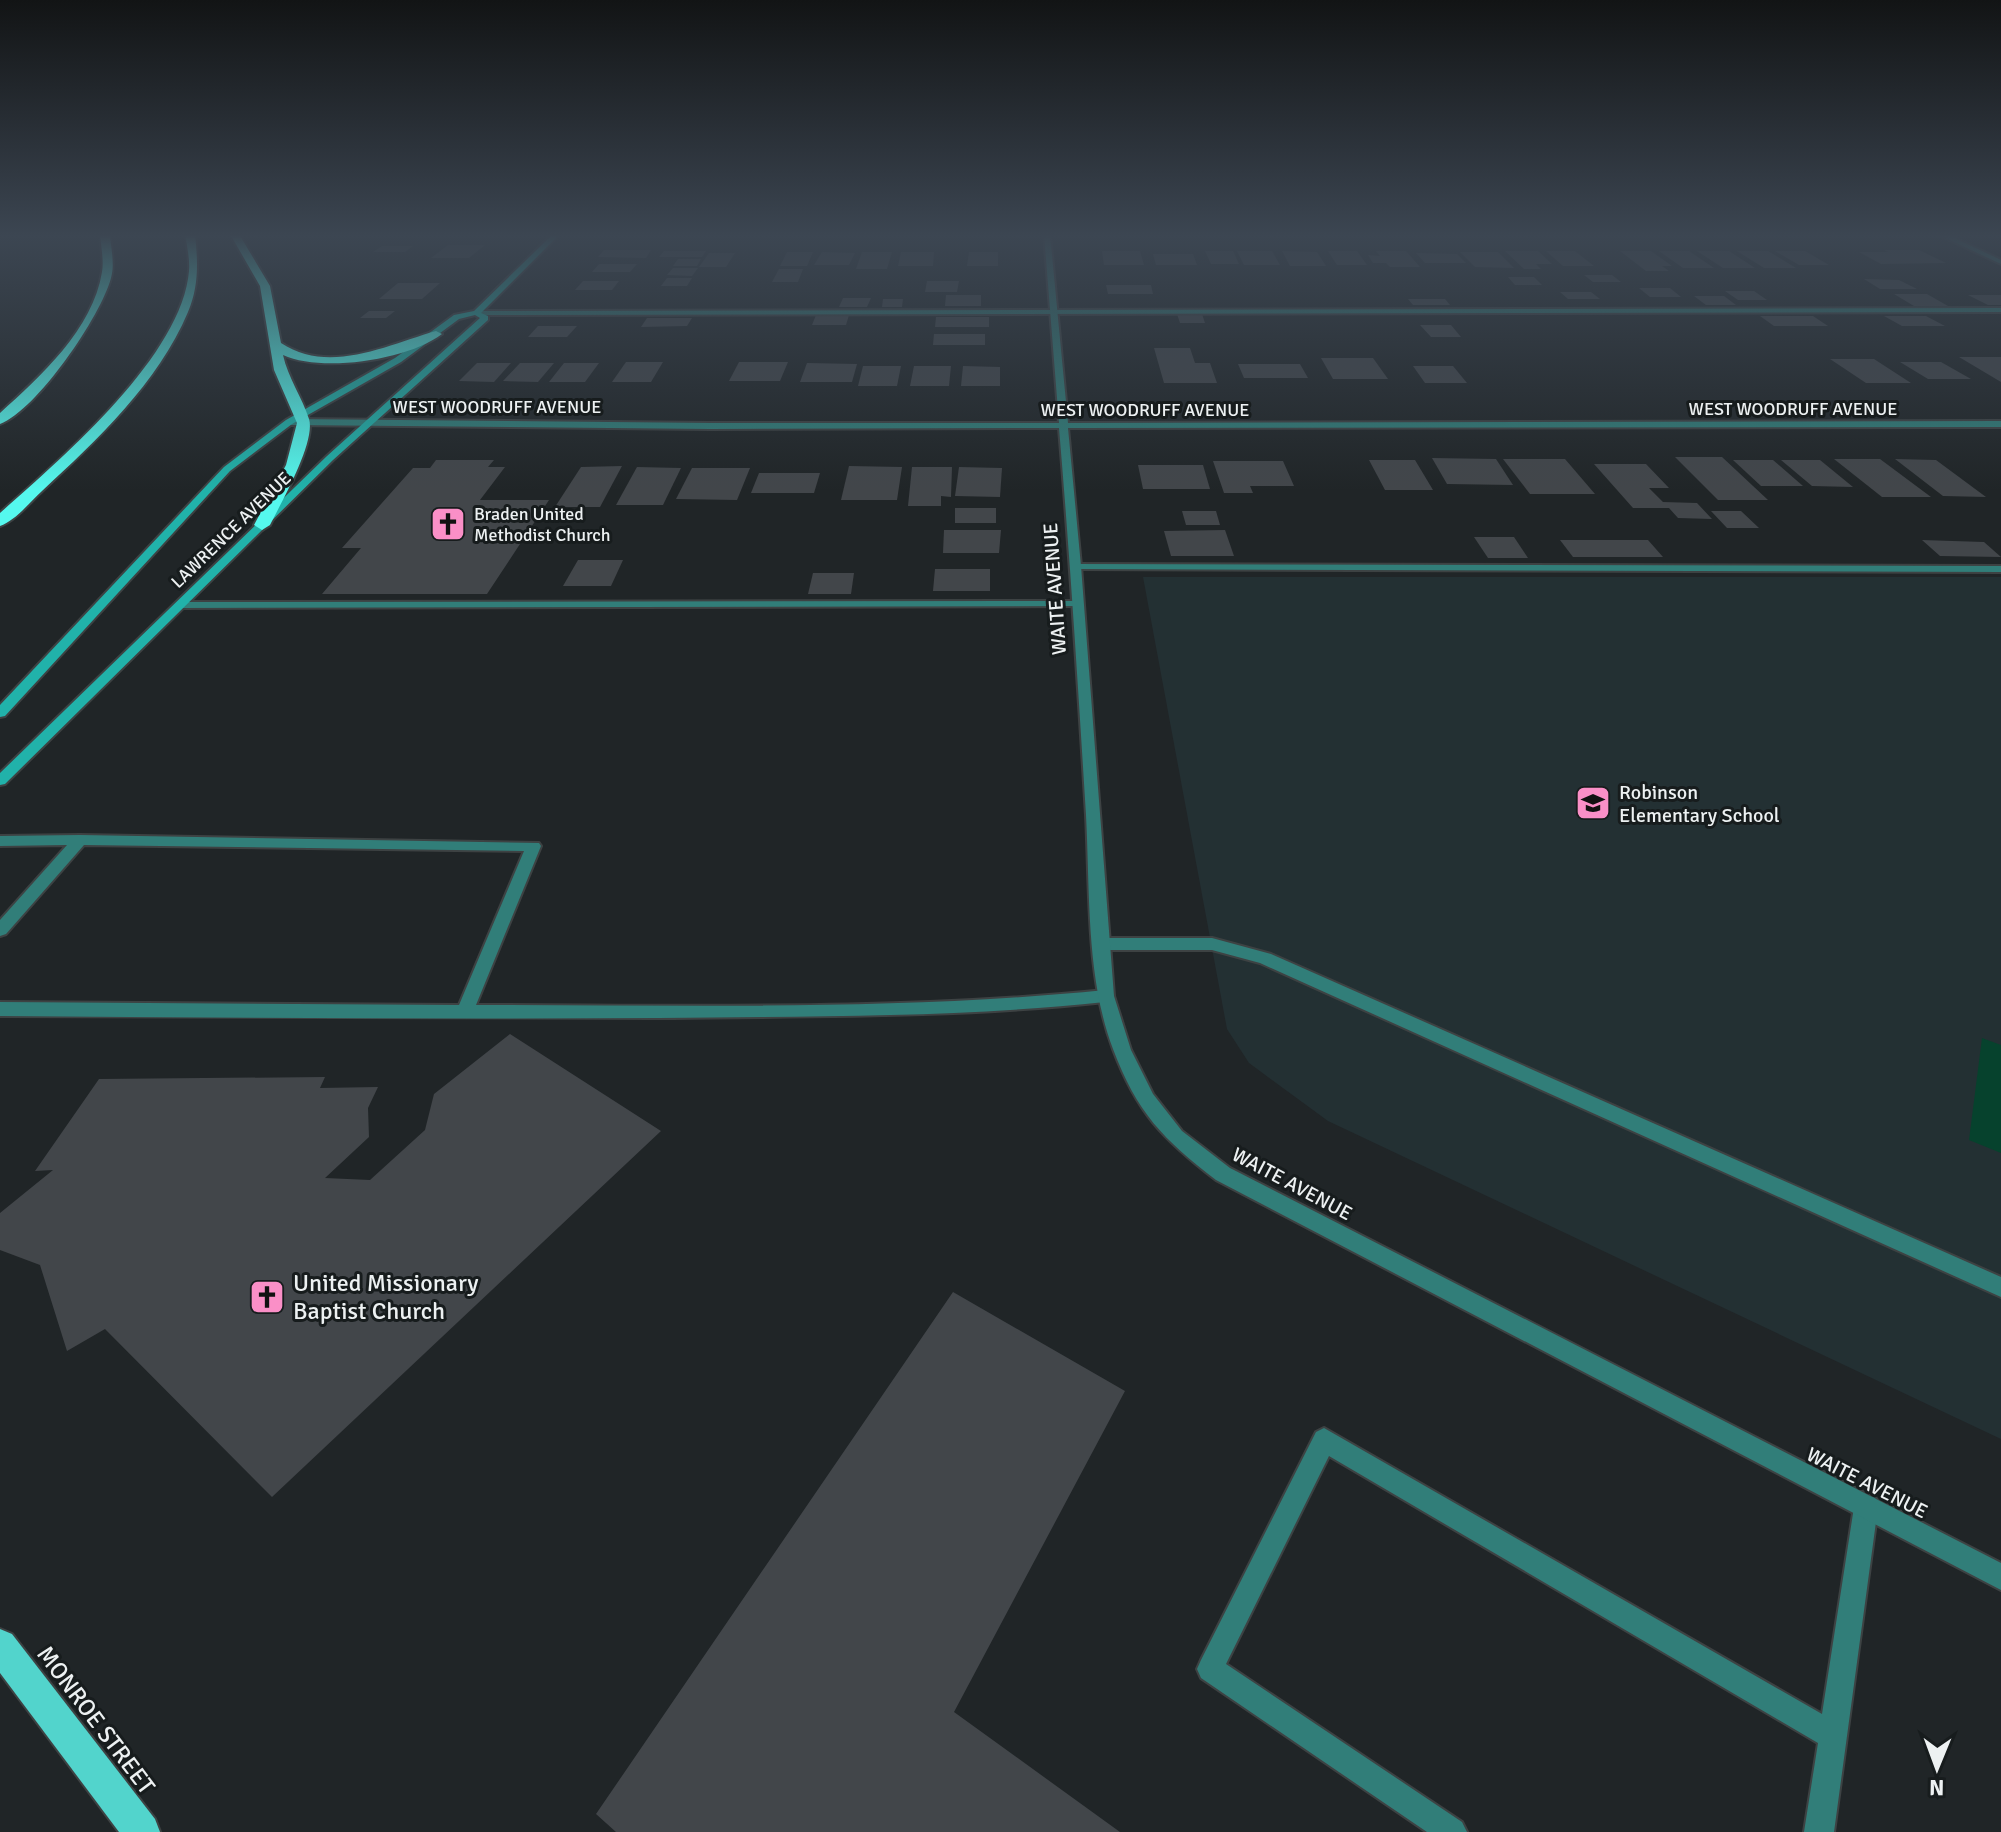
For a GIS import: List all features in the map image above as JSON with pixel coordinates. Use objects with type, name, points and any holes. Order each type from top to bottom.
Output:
[{"type":"highway","points":[[0,420],[45,380],[87,319]]},
{"type":"highway","points":[[0,521],[49,478],[109,417],[172,336],[180,319]]},
{"type":"highway","points":[[262,525],[293,465],[298,419],[280,370],[271,319]]},
{"type":"highway","points":[[275,344],[298,357],[346,358],[391,352],[436,334]]},
{"type":"main road","name":"MONROE STREET","points":[[0,1646],[142,1832]]},
{"type":"street","name":"LAWRENCE AVENUE","points":[[0,713],[227,469],[298,419],[355,386],[454,319]]},
{"type":"street","name":"LAWRENCE AVENUE","points":[[0,781],[369,422],[483,319]]},
{"type":"street","name":"WAITE AVENUE","points":[[1056,319],[1105,996],[1115,1037],[1135,1083],[1170,1132],[1223,1174],[2001,1577]]},
{"type":"street","name":"WEST WOODRUFF AVENUE","points":[[298,419],[711,426],[2001,424]]},
{"type":"street","points":[[1076,566],[2001,569]]},
{"type":"street","points":[[180,605],[1078,604]]},
{"type":"street","points":[[0,930],[80,840]]},
{"type":"street","points":[[0,841],[534,846],[465,1012]]},
{"type":"street","points":[[1102,944],[1212,944],[1265,958],[2001,1287]]},
{"type":"street","points":[[0,1009],[465,1012],[1028,1005],[1105,996]]},
{"type":"street","points":[[1452,1832],[1210,1669],[1324,1440],[1833,1736]]},
{"type":"street","points":[[1819,1832],[1866,1507]]},
{"type":"shaded area","name":"Robinson Elementary School","points":[[1143,577],[2001,577],[2001,1439],[1328,1121],[1249,1063],[1227,1029]]},
{"type":"green space","points":[[1982,1038],[2001,1045],[2001,1153],[1969,1140]]},
{"type":"building","points":[[646,319],[691,319],[687,326],[641,327]]},
{"type":"building","points":[[814,319],[848,319],[846,325],[812,325]]},
{"type":"building","points":[[936,319],[989,319],[989,327],[935,327]]},
{"type":"building","points":[[1179,319],[1204,319],[1205,323],[1180,323]]},
{"type":"building","points":[[1765,319],[1818,319],[1828,326],[1774,326]]},
{"type":"building","points":[[1890,319],[1933,319],[1945,326],[1902,326]]},
{"type":"building","points":[[1420,325],[1451,325],[1461,337],[1431,337]]},
{"type":"building","points":[[538,326],[577,326],[567,337],[528,337]]},
{"type":"building","points":[[934,334],[985,334],[985,345],[933,345]]},
{"type":"building","points":[[1154,348],[1190,348],[1195,363],[1210,363],[1217,383],[1164,383]]},
{"type":"building","points":[[1959,357],[2001,357],[2001,382]]},
{"type":"building","points":[[1321,358],[1373,358],[1388,379],[1333,379]]},
{"type":"building","points":[[1830,359],[1874,359],[1911,383],[1866,383]]},
{"type":"building","points":[[626,362],[663,362],[651,382],[612,382]]},
{"type":"building","points":[[739,362],[788,362],[780,381],[729,381]]},
{"type":"building","points":[[1900,362],[1941,362],[1971,379],[1928,379]]},
{"type":"building","points":[[477,363],[511,363],[494,382],[459,381]]},
{"type":"building","points":[[520,363],[554,363],[538,382],[503,381]]},
{"type":"building","points":[[564,363],[599,363],[585,382],[549,382]]},
{"type":"building","points":[[807,363],[857,364],[852,382],[800,382]]},
{"type":"building","points":[[1238,364],[1300,364],[1308,378],[1244,378]]},
{"type":"building","points":[[863,366],[901,366],[897,386],[858,386]]},
{"type":"building","points":[[914,366],[951,366],[949,386],[910,386]]},
{"type":"building","points":[[963,366],[1000,367],[1000,386],[961,386]]},
{"type":"building","points":[[1413,366],[1453,366],[1467,383],[1425,383]]},
{"type":"building","points":[[1675,457],[1722,457],[1768,500],[1718,500]]},
{"type":"building","points":[[1432,458],[1496,459],[1513,485],[1447,484]]},
{"type":"building","points":[[1503,459],[1565,459],[1595,494],[1530,494]]},
{"type":"building","points":[[1834,459],[1880,459],[1931,497],[1882,497]]},
{"type":"building","points":[[1895,459],[1936,460],[1986,497],[1943,496]]},
{"type":"building","name":"Braden United Methodist Church","points":[[436,460],[494,460],[488,467],[505,467],[480,500],[549,500],[487,594],[322,594],[361,548],[342,548],[413,468],[430,468]]},
{"type":"building","points":[[1369,460],[1415,460],[1433,490],[1385,490]]},
{"type":"building","points":[[1733,460],[1773,460],[1803,486],[1761,486]]},
{"type":"building","points":[[1781,460],[1820,460],[1853,487],[1812,486]]},
{"type":"building","points":[[1213,461],[1283,461],[1294,486],[1250,486],[1253,493],[1224,493]]},
{"type":"building","points":[[1594,464],[1646,464],[1669,488],[1649,488],[1663,502],[1697,503],[1712,519],[1678,518],[1669,508],[1633,508]]},
{"type":"building","points":[[1138,465],[1203,465],[1210,489],[1143,489]]},
{"type":"building","points":[[622,466],[600,507],[555,507],[581,467]]},
{"type":"building","points":[[849,466],[902,467],[897,500],[841,500]]},
{"type":"building","points":[[637,467],[681,468],[663,505],[616,505]]},
{"type":"building","points":[[912,467],[952,467],[951,497],[941,496],[941,506],[908,506]]},
{"type":"building","points":[[959,467],[1002,468],[1000,497],[955,496]]},
{"type":"building","points":[[692,468],[750,468],[737,500],[676,499]]},
{"type":"building","points":[[759,473],[820,473],[814,493],[751,493]]},
{"type":"building","points":[[955,508],[996,508],[996,523],[955,523]]},
{"type":"building","points":[[1182,511],[1216,511],[1220,525],[1186,525]]},
{"type":"building","points":[[1711,511],[1741,511],[1759,528],[1727,528]]},
{"type":"building","points":[[944,530],[1001,530],[999,553],[943,553]]},
{"type":"building","points":[[1225,530],[1234,556],[1171,556],[1164,531]]},
{"type":"building","points":[[1474,537],[1514,537],[1528,558],[1488,558]]},
{"type":"building","points":[[1560,540],[1648,540],[1663,557],[1573,557]]},
{"type":"building","points":[[1922,540],[1984,542],[2001,557],[1940,556]]},
{"type":"building","points":[[578,560],[623,560],[611,586],[563,586]]},
{"type":"building","points":[[935,569],[990,569],[990,591],[933,591]]},
{"type":"building","points":[[813,573],[854,573],[851,594],[808,594]]},
{"type":"building","name":"United Missionary Baptist Church","points":[[510,1034],[661,1131],[272,1497],[105,1329],[67,1351],[40,1265],[0,1250],[0,1213],[53,1170],[35,1171],[99,1079],[325,1077],[320,1088],[378,1087],[368,1108],[369,1137],[325,1178],[370,1180],[425,1130],[434,1094]]},
{"type":"building","points":[[953,1292],[1125,1391],[954,1712],[1120,1832],[616,1832],[596,1814]]},
{"type":"place","name":"Braden United Methodist Church","points":[[448,524]]},
{"type":"place","name":"Robinson Elementary School","points":[[1593,803]]},
{"type":"place","name":"United Missionary Baptist Church","points":[[267,1297]]}]
